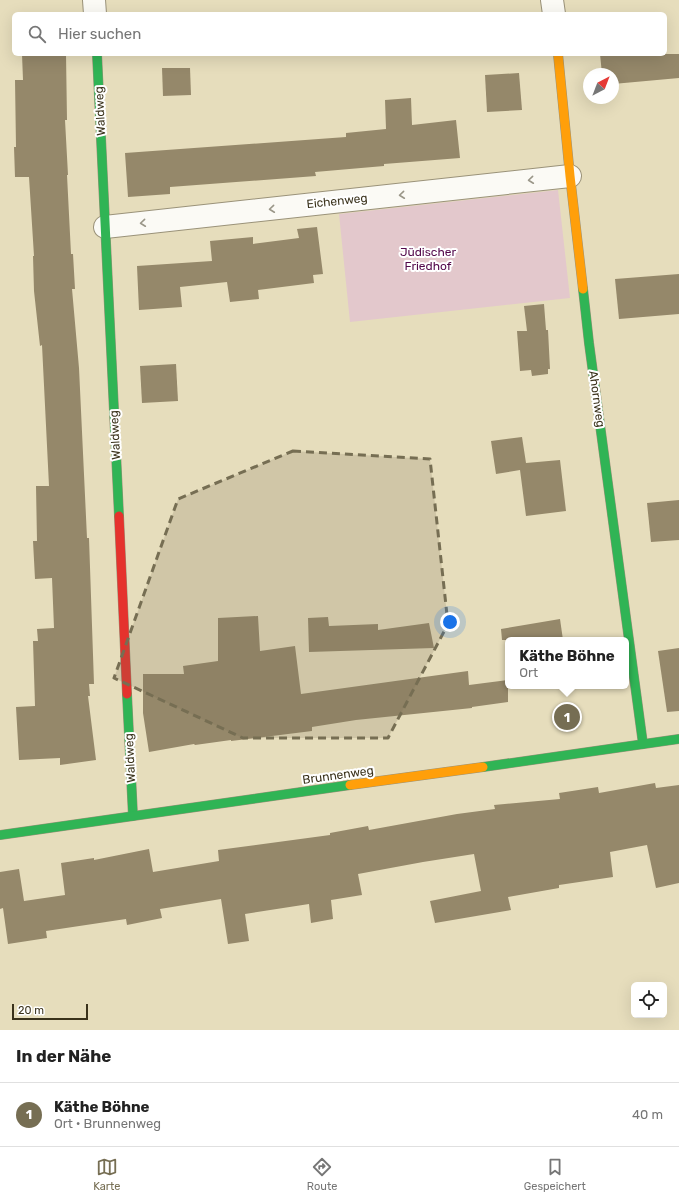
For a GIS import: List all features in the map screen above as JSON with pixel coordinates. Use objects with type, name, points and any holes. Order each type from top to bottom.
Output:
[{"type":"street","points":[[94,0],[95,12]]},
{"type":"street","points":[[552,0],[554,12]]},
{"type":"street","name":"Waldweg","points":[[97,56],[133,816]]},
{"type":"street","name":"Ahornweg","points":[[558,56],[589,343],[629,637]]},
{"type":"street","name":"Eichenweg","points":[[105,227],[570,176]]},
{"type":"street","name":"Ahornweg","points":[[629,640],[643,744]]},
{"type":"street","name":"Brunnenweg","points":[[0,835],[679,739]]},
{"type":"highlighted area","points":[[293,451],[430,459],[448,624],[388,738],[243,738],[114,678],[178,499]]},
{"type":"green space","name":"Jüdischer Friedhof","points":[[558,190],[570,298],[350,322],[339,214]]},
{"type":"building","points":[[667,54],[679,54],[679,78],[619,83],[619,68],[601,68],[600,56],[667,56]]},
{"type":"building","points":[[22,56],[66,56],[67,120],[65,120],[67,175],[71,254],[73,254],[75,289],[72,289],[79,368],[87,538],[89,538],[94,684],[89,684],[90,696],[88,696],[96,760],[60,765],[60,758],[19,760],[16,707],[35,706],[33,641],[38,641],[37,629],[54,628],[52,578],[35,579],[33,541],[37,541],[36,486],[49,486],[42,345],[40,346],[34,291],[34,256],[29,177],[15,177],[15,80],[23,80]]},
{"type":"building","points":[[162,68],[190,68],[191,95],[163,96]]},
{"type":"building","points":[[519,73],[522,110],[487,112],[485,75]]},
{"type":"building","points":[[411,98],[412,125],[456,120],[460,158],[384,164],[384,166],[315,172],[316,176],[170,187],[170,194],[128,197],[125,153],[346,137],[346,133],[386,129],[385,100]]},
{"type":"building","points":[[317,227],[323,274],[313,275],[314,283],[258,290],[259,299],[230,302],[227,282],[180,287],[182,307],[139,310],[137,266],[212,261],[210,241],[253,237],[253,244],[299,238],[297,229]]},
{"type":"building","points":[[679,274],[679,314],[619,319],[615,279]]},
{"type":"building","points":[[544,304],[546,330],[548,330],[550,369],[548,369],[548,374],[532,376],[531,370],[520,371],[517,331],[527,331],[524,306]]},
{"type":"building","points":[[176,364],[178,401],[142,403],[140,366]]},
{"type":"building","points":[[522,437],[526,463],[560,460],[566,511],[526,516],[520,470],[496,474],[491,441]]},
{"type":"building","points":[[679,500],[679,540],[651,542],[647,503]]},
{"type":"building","points":[[258,616],[260,651],[295,646],[301,694],[468,671],[469,685],[505,680],[505,689],[508,689],[508,702],[472,708],[356,720],[312,727],[312,731],[194,744],[149,752],[143,713],[143,674],[184,674],[183,666],[218,661],[218,618]]},
{"type":"building","points":[[328,617],[329,626],[378,624],[378,630],[429,623],[434,648],[309,652],[308,618]]},
{"type":"building","points":[[560,619],[563,637],[505,637],[505,640],[502,640],[501,629]]},
{"type":"building","points":[[679,648],[679,711],[667,712],[658,651]]},
{"type":"building","points":[[655,783],[656,788],[679,785],[679,883],[656,888],[647,845],[610,852],[613,877],[559,885],[559,888],[508,897],[511,910],[435,923],[430,901],[481,891],[474,854],[358,874],[362,895],[331,900],[333,919],[311,923],[309,904],[245,914],[249,941],[228,944],[221,899],[160,909],[162,918],[127,925],[126,919],[46,931],[47,938],[8,944],[3,908],[0,909],[0,872],[19,869],[24,901],[65,895],[61,863],[94,858],[94,860],[149,849],[153,872],[219,861],[218,850],[330,835],[330,833],[368,826],[369,830],[457,814],[495,809],[494,805],[560,799],[559,793],[598,787],[599,793]]},
{"type":"traffic: fast","points":[[97,56],[119,516]]},
{"type":"traffic: fast","points":[[583,289],[629,637]]},
{"type":"traffic: fast","points":[[629,640],[643,744]]},
{"type":"traffic: fast","points":[[127,694],[133,816]]},
{"type":"traffic: fast","points":[[483,767],[679,739]]},
{"type":"traffic: fast","points":[[0,835],[350,785]]},
{"type":"traffic: slow","points":[[558,56],[583,289]]},
{"type":"traffic: slow","points":[[350,785],[483,767]]},
{"type":"traffic: jam","points":[[119,516],[127,694]]},
{"type":"place","name":"Käthe Böhne","points":[[567,717]]}]
